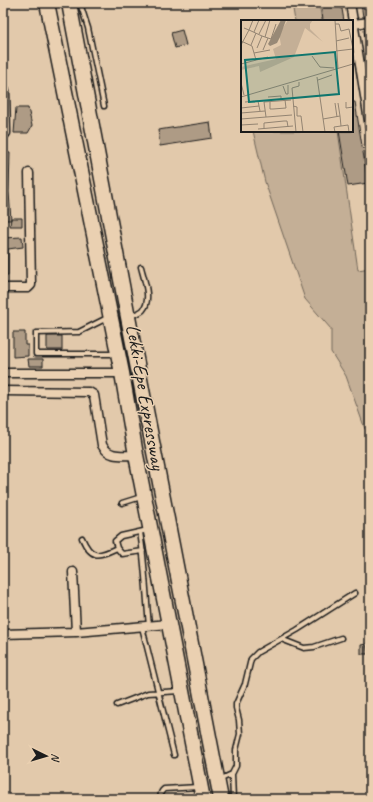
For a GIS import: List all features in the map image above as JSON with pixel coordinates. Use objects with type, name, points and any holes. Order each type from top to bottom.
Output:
[{"type":"highway","name":"Lekki-Epe Expressway","points":[[47,3],[122,373],[144,497],[145,530],[169,624],[202,793]]},
{"type":"highway","name":"Lekki-Epe Expressway","points":[[69,3],[220,799]]},
{"type":"street","points":[[350,3],[352,20]]},
{"type":"street","points":[[370,22],[353,24],[367,92],[370,127]]},
{"type":"street","points":[[3,86],[5,91],[6,133],[3,136]]},
{"type":"street","points":[[3,288],[28,288],[31,285],[29,172]]},
{"type":"street","points":[[3,373],[122,373]]},
{"type":"street","points":[[3,391],[89,392],[94,395],[102,445],[105,450],[109,454],[136,455]]},
{"type":"street","points":[[73,572],[76,632]]},
{"type":"street","points":[[3,634],[76,632],[169,624]]},
{"type":"lane","points":[[80,3],[88,28],[104,106]]},
{"type":"lane","points":[[128,317],[144,309],[147,302],[141,267]]},
{"type":"lane","points":[[111,316],[79,332],[36,333],[36,354],[118,354]]},
{"type":"lane","points":[[122,503],[144,497]]},
{"type":"lane","points":[[143,551],[122,554],[117,548],[115,542],[118,538],[145,530],[143,551],[145,626],[174,755]]},
{"type":"lane","points":[[82,538],[86,547],[94,555],[104,554],[117,548]]},
{"type":"lane","points":[[233,799],[232,774],[236,766],[236,750],[240,734],[236,704],[245,684],[251,659],[258,652],[355,593]]},
{"type":"lane","points":[[281,639],[304,648],[314,647],[341,638]]},
{"type":"lane","points":[[117,706],[144,694],[159,692],[182,692]]},
{"type":"lane","points":[[217,780],[232,774]]},
{"type":"lane","points":[[161,799],[160,794],[164,789],[202,793]]},
{"type":"shaded area","points":[[292,3],[319,3],[322,20],[295,20]]},
{"type":"shaded area","points":[[253,132],[338,132],[358,270],[370,268],[370,431],[365,429],[346,376],[331,352],[331,329],[305,299],[265,182]]},
{"type":"building","points":[[321,3],[341,3],[344,20],[323,20]]},
{"type":"building","points":[[361,3],[370,3],[370,17],[363,17]]},
{"type":"building","points":[[370,29],[370,50],[367,51],[364,30]]},
{"type":"building","points":[[182,30],[186,45],[175,48],[171,33]]},
{"type":"building","points":[[353,102],[355,102],[368,183],[348,186],[339,132],[353,132]]},
{"type":"building","points":[[16,108],[28,108],[32,126],[28,133],[14,133]]},
{"type":"building","points":[[210,122],[212,138],[160,146],[158,130]]},
{"type":"building","points":[[3,152],[10,153],[9,192],[11,220],[3,220]]},
{"type":"building","points":[[11,218],[22,218],[22,226],[10,226]]},
{"type":"building","points":[[22,237],[23,247],[8,249],[8,275],[3,275],[3,238]]},
{"type":"building","points":[[13,332],[25,332],[25,345],[28,345],[28,356],[13,357]]},
{"type":"building","points":[[47,336],[62,336],[62,350],[47,350]]},
{"type":"building","points":[[28,359],[43,359],[43,366],[29,366]]},
{"type":"building","points":[[366,644],[368,654],[361,654],[361,645]]}]
